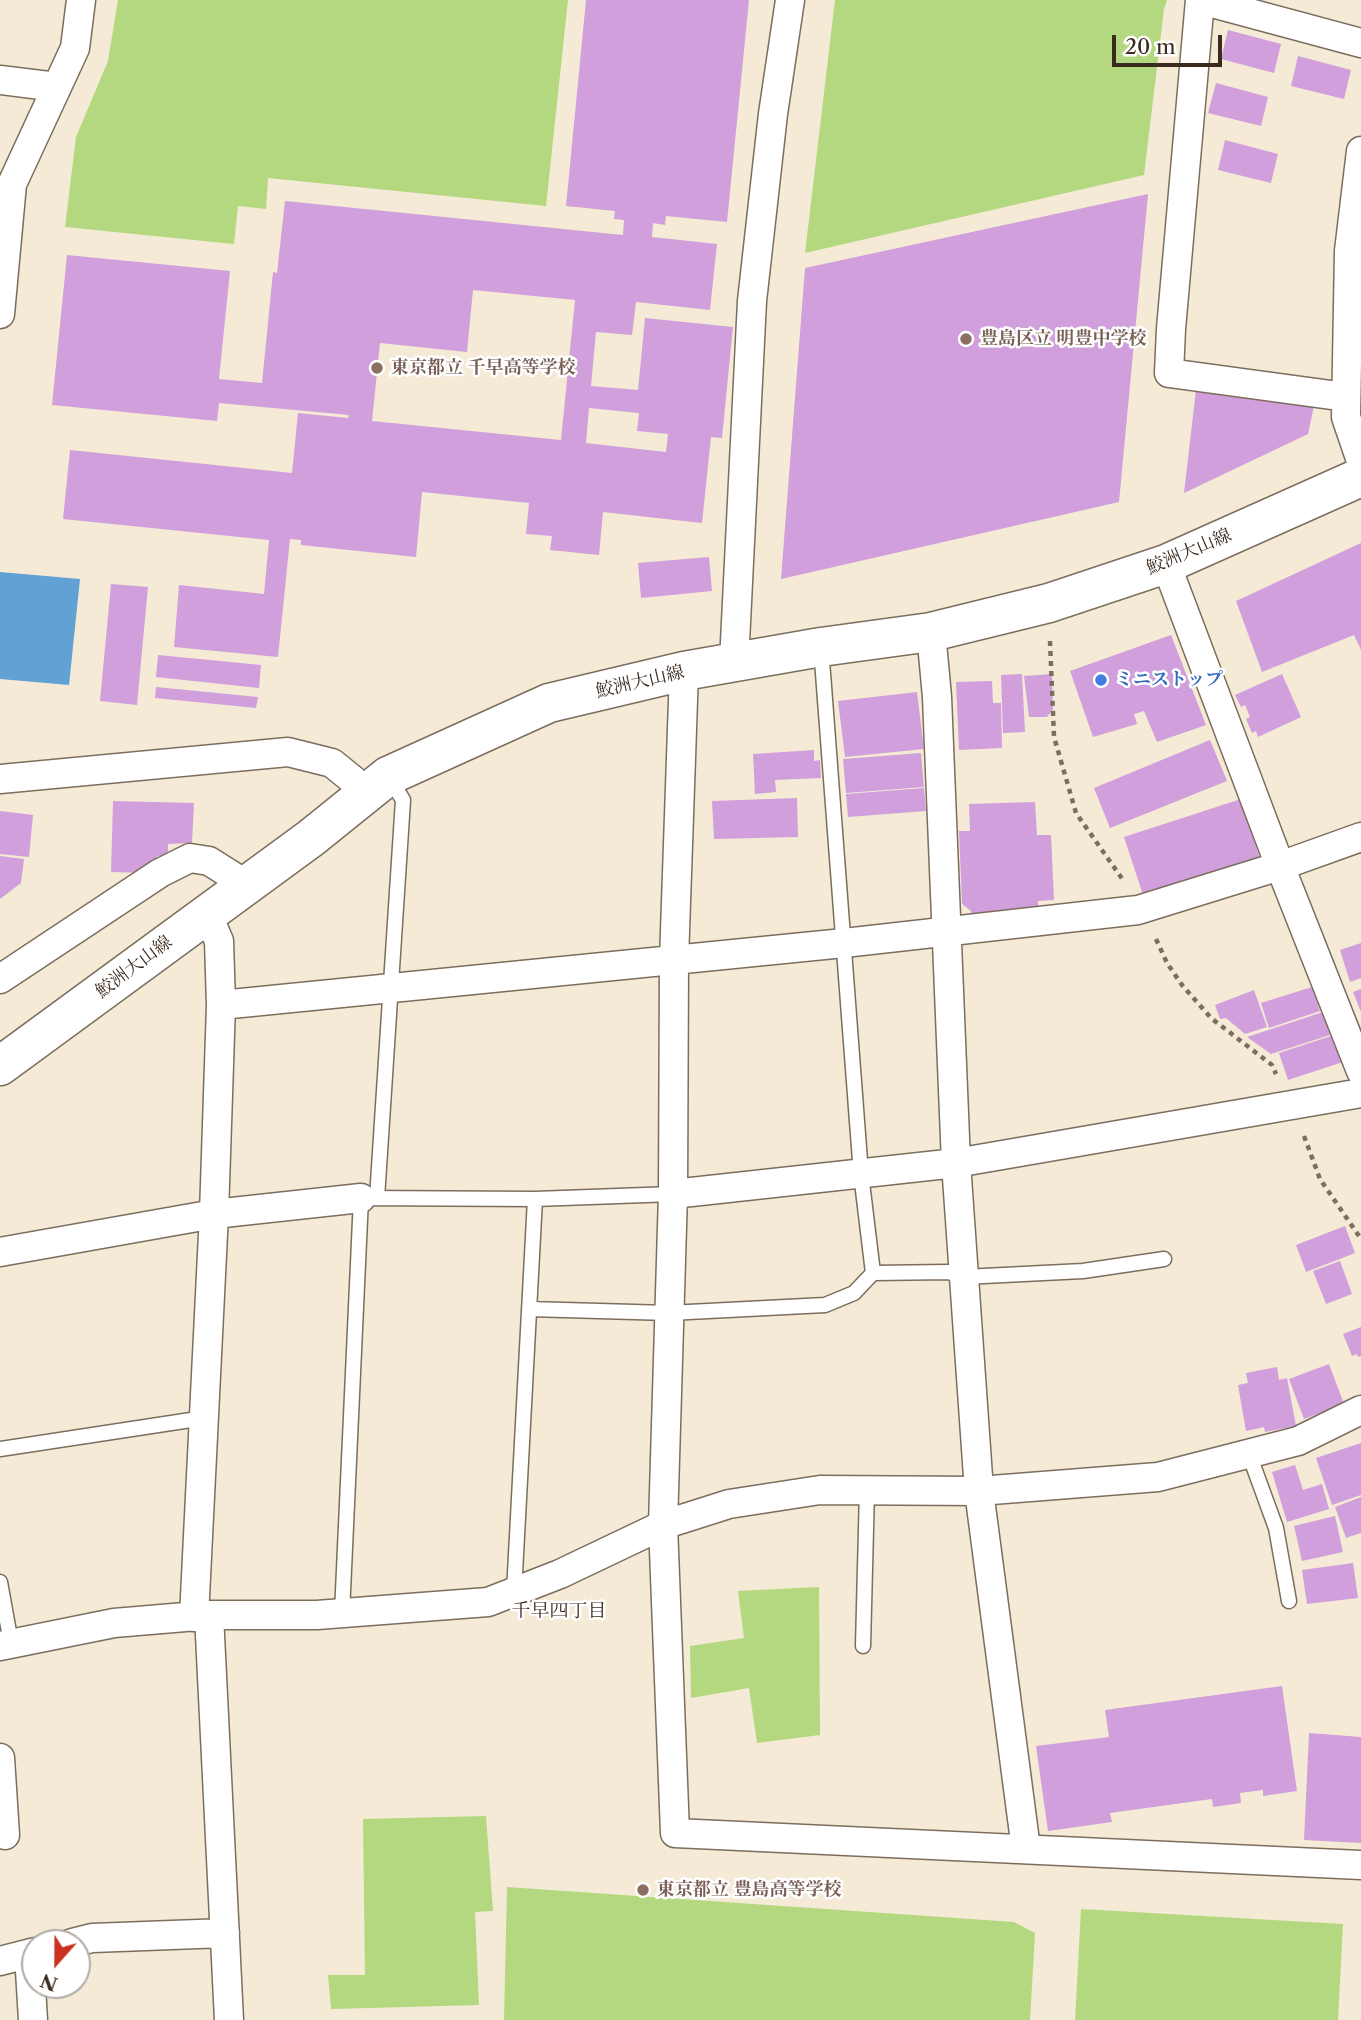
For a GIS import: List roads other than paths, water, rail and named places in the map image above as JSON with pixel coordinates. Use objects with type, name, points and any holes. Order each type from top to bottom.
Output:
[{"type":"main road","name":"鮫洲大山線","points":[[0,1066],[312,838],[377,785],[549,703],[684,671],[821,647],[931,632],[1049,603],[1166,564],[1361,477]]},
{"type":"street","points":[[0,314],[12,184],[75,48],[81,0]]},
{"type":"street","points":[[734,662],[752,301],[772,114],[790,0]]},
{"type":"street","points":[[1346,397],[1170,373],[1171,329],[1200,0],[1361,43]]},
{"type":"street","points":[[0,80],[57,87]]},
{"type":"street","points":[[1361,151],[1349,251],[1346,397],[1346,417],[1361,461]]},
{"type":"street","points":[[1166,564],[1361,1071]]},
{"type":"street","points":[[931,632],[937,696],[956,1163],[979,1491],[1026,1849]]},
{"type":"street","points":[[684,671],[674,960],[674,1194],[663,1525],[675,1833],[1361,1865]]},
{"type":"street","points":[[0,779],[288,752],[332,763],[353,780],[377,785]]},
{"type":"street","points":[[221,1005],[844,943],[1143,909],[1280,866],[1361,837]]},
{"type":"street","points":[[0,979],[160,873],[190,858],[209,861],[247,885]]},
{"type":"street","points":[[207,913],[219,941],[221,1005],[204,1418],[202,1616],[229,2020]]},
{"type":"street","points":[[674,1194],[956,1163],[1361,1093]]},
{"type":"street","points":[[0,1252],[214,1214],[369,1198]]},
{"type":"street","points":[[6,1644],[114,1623],[202,1616],[342,1613],[488,1602],[560,1574],[663,1525],[729,1504],[820,1489],[979,1491],[1158,1477],[1298,1441],[1361,1410]]},
{"type":"street","points":[[0,1758],[5,1835]]},
{"type":"street","points":[[91,1938],[225,1933]]},
{"type":"street","points":[[0,1961],[21,1956]]},
{"type":"street","points":[[33,1999],[33,2020]]},
{"type":"lane","points":[[821,647],[861,1174],[873,1273]]},
{"type":"lane","points":[[342,1613],[369,1198],[403,800],[377,785]]},
{"type":"lane","points":[[369,1198],[535,1199],[674,1194]]},
{"type":"lane","points":[[514,1592],[535,1199]]},
{"type":"lane","points":[[528,1309],[670,1313],[825,1305],[854,1293],[873,1273],[949,1272],[964,1277],[1083,1271],[1164,1259]]},
{"type":"lane","points":[[0,1449],[204,1418]]},
{"type":"lane","points":[[1249,1454],[1276,1528],[1289,1601]]},
{"type":"lane","points":[[863,1646],[867,1490]]},
{"type":"lane","points":[[0,1582],[6,1644]]},
{"type":"water","points":[[0,572],[80,579],[69,685],[0,679]]},
{"type":"place","name":"豊島区立 明豊中学校","points":[[966,339]]},
{"type":"place","name":"東京都立 千早高等学校","points":[[377,368]]},
{"type":"place","name":"ミニストップ","points":[[1101,680]]},
{"type":"place","name":"東京都立 豊島高等学校","points":[[643,1890]]},
{"type":"district","name":"千早四丁目","points":[[559,1612]]}]
